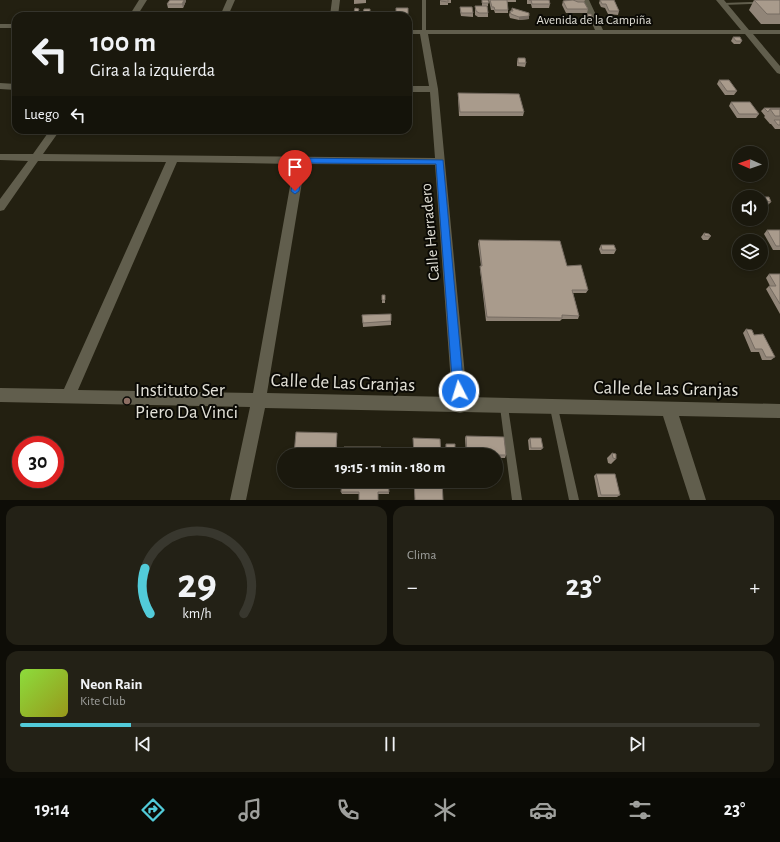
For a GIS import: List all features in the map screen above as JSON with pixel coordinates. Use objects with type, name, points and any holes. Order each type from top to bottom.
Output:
[{"type":"street","points":[[136,12],[144,0]]},
{"type":"street","points":[[226,12],[231,0]]},
{"type":"street","points":[[334,12],[336,0]]},
{"type":"street","points":[[585,0],[600,32]]},
{"type":"street","points":[[722,2],[780,71]]},
{"type":"street","points":[[0,26],[12,26]]},
{"type":"street","name":"Avenida de la Campiña","points":[[412,32],[780,32]]},
{"type":"street","name":"Calle Herradero","points":[[424,32],[434,89],[460,406]]},
{"type":"street","points":[[0,86],[12,87]]},
{"type":"street","points":[[412,90],[434,89]]},
{"type":"street","points":[[0,207],[51,134]]},
{"type":"street","points":[[0,157],[440,162]]},
{"type":"street","points":[[68,396],[173,159]]},
{"type":"street","points":[[238,500],[259,400],[300,161]]},
{"type":"street","name":"Calle de Las Granjas","points":[[0,395],[504,407],[780,411]]},
{"type":"street","points":[[669,410],[698,500]]},
{"type":"lane","points":[[424,0],[424,32]]},
{"type":"lane","points":[[722,2],[780,2]]},
{"type":"lane","points":[[504,407],[517,500]]},
{"type":"lane","points":[[554,408],[574,500]]},
{"type":"building","points":[[170,0],[184,0],[182,4],[167,4]]},
{"type":"building","points":[[440,0],[448,0],[448,2],[441,1]]},
{"type":"building","points":[[482,0],[488,0],[489,3],[482,3]]},
{"type":"building","points":[[490,0],[507,0],[508,10],[495,10],[494,7],[492,7]]},
{"type":"building","points":[[531,0],[549,0],[550,4],[532,4]]},
{"type":"building","points":[[573,0],[584,2],[588,9],[567,9],[563,1]]},
{"type":"building","points":[[600,0],[614,0],[619,11],[609,11],[606,4],[602,4]]},
{"type":"building","points":[[754,0],[780,0],[780,14],[767,14]]},
{"type":"building","points":[[475,6],[487,6],[488,13],[479,13],[476,11]]},
{"type":"building","points":[[460,7],[472,7],[473,13],[461,13]]},
{"type":"building","points":[[355,8],[359,9],[358,12],[354,12]]},
{"type":"building","points":[[396,8],[408,8],[408,12],[396,12]]},
{"type":"building","points":[[512,8],[529,13],[529,16],[519,17],[511,14],[510,11],[513,11]]},
{"type":"building","points":[[364,9],[370,9],[370,12],[363,12]]},
{"type":"building","points":[[587,14],[591,14],[593,18],[589,18]]},
{"type":"building","points":[[733,37],[740,37],[742,41],[736,41]]},
{"type":"building","points":[[518,58],[525,58],[526,63],[518,63]]},
{"type":"building","points":[[719,80],[729,80],[737,91],[727,91]]},
{"type":"building","points":[[458,93],[519,94],[524,112],[460,112]]},
{"type":"building","points":[[731,102],[750,102],[759,114],[739,114]]},
{"type":"building","points":[[764,108],[780,109],[770,109],[768,112]]},
{"type":"building","points":[[770,109],[780,109],[780,116],[775,116]]},
{"type":"building","points":[[774,120],[780,120],[780,125],[778,125]]},
{"type":"building","points":[[767,230],[780,230],[780,246],[776,246]]},
{"type":"building","points":[[704,233],[709,234],[711,236],[705,236]]},
{"type":"building","points":[[479,240],[560,241],[567,266],[581,265],[588,290],[572,290],[579,316],[562,315],[562,318],[487,317],[480,266],[482,266]]},
{"type":"building","points":[[601,245],[614,245],[616,250],[602,250]]},
{"type":"building","points":[[769,274],[780,274],[780,304],[769,286],[776,286]]},
{"type":"building","points":[[382,295],[385,295],[385,300],[382,300]]},
{"type":"building","points":[[391,314],[391,321],[363,323],[362,315]]},
{"type":"building","points":[[746,329],[752,330],[754,335],[763,334],[775,357],[766,357],[762,349],[755,349]]},
{"type":"building","points":[[296,432],[337,433],[336,448],[295,448]]},
{"type":"building","points":[[466,436],[504,437],[506,455],[503,455],[503,448],[467,448]]},
{"type":"building","points":[[413,438],[440,439],[441,448],[414,448]]},
{"type":"building","points":[[530,438],[541,438],[543,448],[531,448]]},
{"type":"building","points":[[446,444],[455,444],[455,448],[446,448]]},
{"type":"building","points":[[344,447],[381,447],[381,448]]},
{"type":"building","points":[[612,453],[616,454],[616,459],[613,458]]},
{"type":"building","points":[[596,474],[615,474],[620,495],[601,495]]},
{"type":"building","points":[[341,488],[389,488],[389,492],[378,492],[378,500],[359,500],[359,492],[341,492]]},
{"type":"building","points":[[414,488],[442,488],[443,500],[415,500]]},
{"type":"place","name":"Instituto Ser Piero Da Vinci","points":[[127,401]]},
{"type":"route","points":[[295,191],[300,161],[440,162],[459,391]]}]
